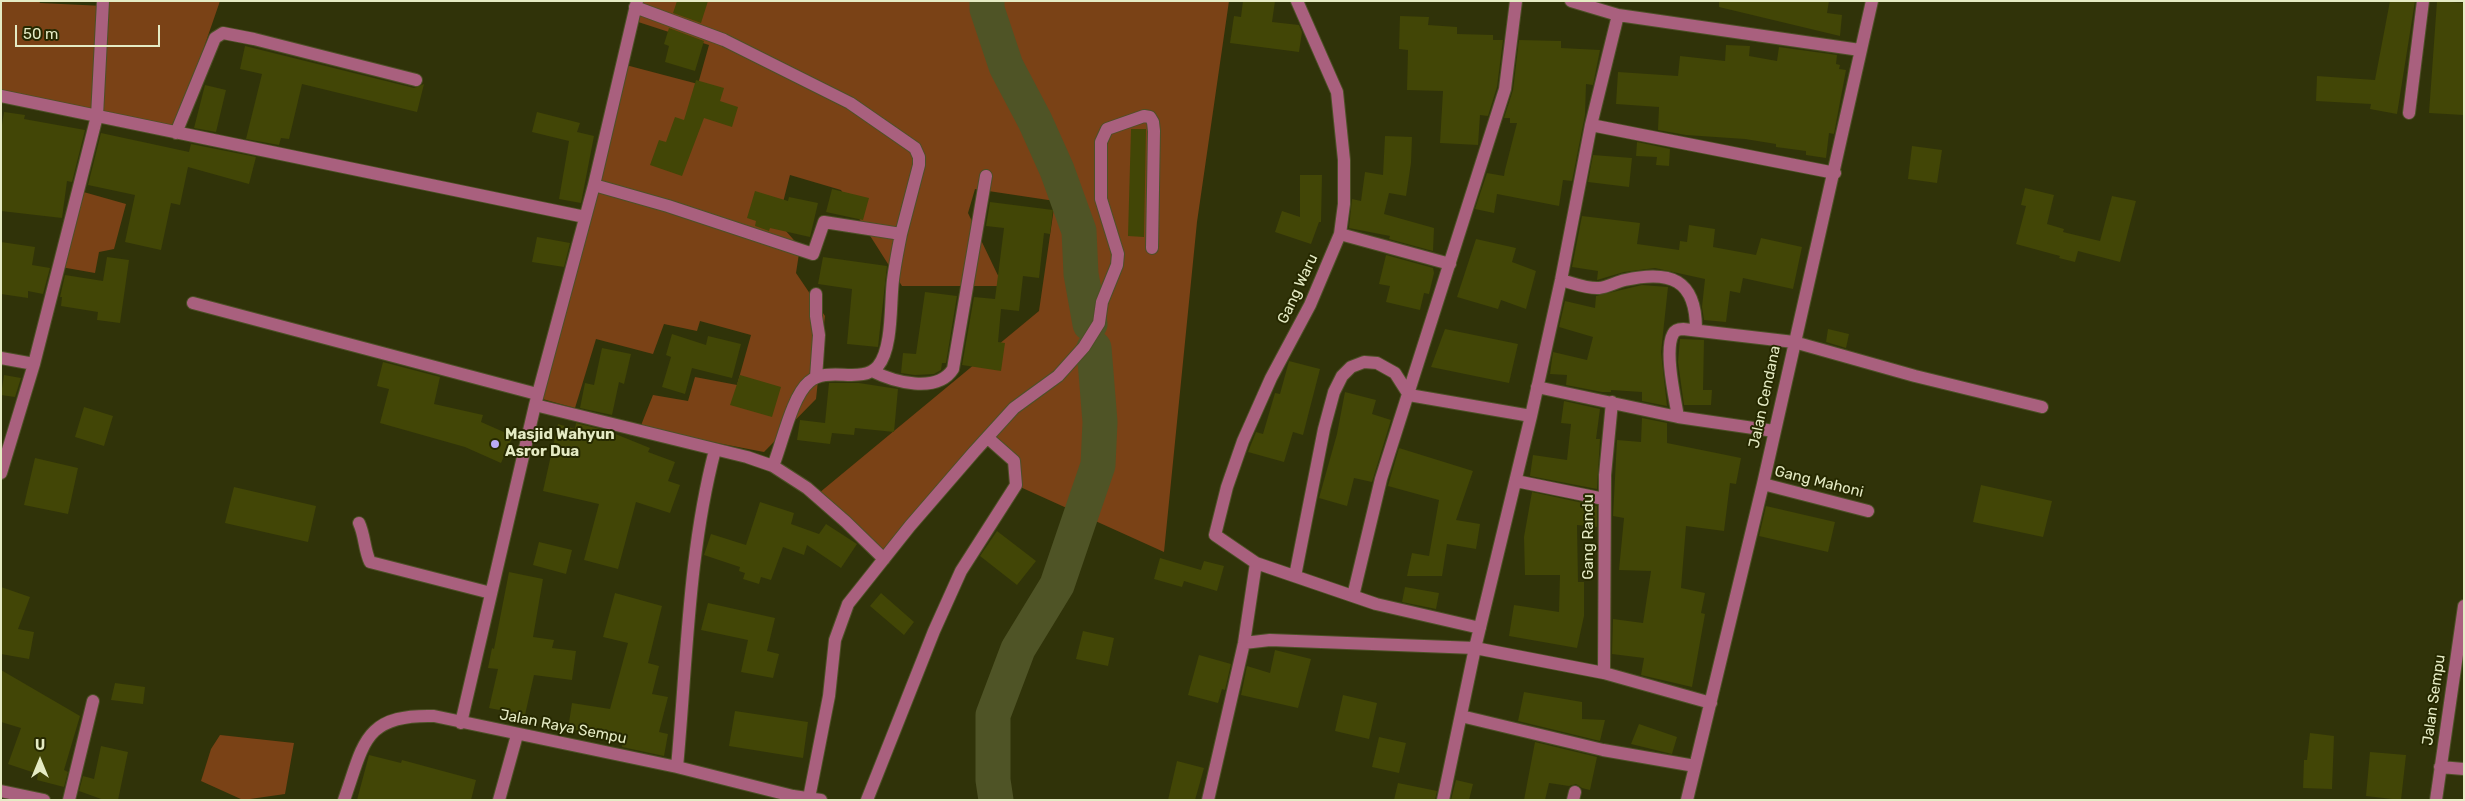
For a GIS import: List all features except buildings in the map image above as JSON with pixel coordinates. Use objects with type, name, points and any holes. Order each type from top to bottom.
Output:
[{"type":"street","points":[[1,473],[34,364],[97,116],[103,1]]},
{"type":"street","name":"Gang Waru","points":[[1256,563],[1215,535],[1217,525],[1243,441],[1270,378],[1310,305],[1340,234],[1344,204],[1344,160],[1337,92],[1297,1]]},
{"type":"street","points":[[1353,596],[1381,479],[1505,89],[1516,1]]},
{"type":"street","points":[[1571,1],[1618,15],[1860,50]]},
{"type":"street","name":"Jalan Cendana","points":[[1687,800],[1763,484],[1794,342],[1835,173],[1872,1]]},
{"type":"street","points":[[2410,112],[2423,1]]},
{"type":"street","points":[[461,723],[536,399],[594,185],[636,4],[724,40],[842,99],[915,148],[919,157],[919,165],[901,234],[893,280],[886,350],[878,366],[872,371]]},
{"type":"street","points":[[1443,800],[1475,648],[1516,481],[1561,280],[1591,125],[1618,15]]},
{"type":"street","points":[[176,134],[215,38],[223,33],[254,38],[416,80]]},
{"type":"street","points":[[1,96],[176,134],[585,216]]},
{"type":"street","points":[[815,799],[835,640],[848,604],[910,526],[1014,408],[1058,376],[1084,347],[1099,323],[1102,302],[1117,266],[1118,254],[1101,199],[1101,142],[1107,129],[1144,116],[1150,117],[1153,122],[1154,131],[1152,248]]},
{"type":"street","points":[[1591,125],[1835,173]]},
{"type":"street","points":[[774,466],[796,402],[803,388],[816,377],[872,371],[891,379],[916,383],[940,380],[949,375],[953,369],[986,176]]},
{"type":"street","points":[[594,185],[668,206],[813,254],[824,222],[901,234]]},
{"type":"street","points":[[1340,234],[1450,264]]},
{"type":"street","points":[[1561,280],[1599,288],[1635,279],[1674,280],[1681,283],[1694,301],[1696,329]]},
{"type":"street","points":[[816,294],[816,316],[819,335],[816,377]]},
{"type":"street","points":[[193,303],[774,466],[820,498],[884,559]]},
{"type":"street","points":[[1678,417],[1670,353],[1672,334],[1676,330],[1683,328],[1794,342],[1915,376],[2042,407]]},
{"type":"street","points":[[1,358],[34,364]]},
{"type":"street","points":[[1295,576],[1324,429],[1334,392],[1342,376],[1352,366],[1364,362],[1377,363],[1396,373],[1409,394],[1531,416]]},
{"type":"street","points":[[1537,388],[1678,417],[1774,431]]},
{"type":"street","name":"Gang Randu","points":[[1604,673],[1604,498],[1612,402]]},
{"type":"street","points":[[867,800],[927,649],[961,571],[1016,485],[1014,461],[988,438]]},
{"type":"street","points":[[678,767],[693,568],[700,511],[715,450]]},
{"type":"street","points":[[1516,481],[1604,498]]},
{"type":"street","name":"Gang Mahoni","points":[[1763,484],[1868,511]]},
{"type":"street","points":[[359,523],[364,535],[364,549],[370,562],[491,593]]},
{"type":"street","points":[[1208,800],[1244,643],[1256,563],[1376,604],[1480,628]]},
{"type":"street","name":"Jalan Sempu","points":[[2436,800],[2464,606]]},
{"type":"street","points":[[1244,643],[1270,640],[1475,648],[1604,673],[1711,703]]},
{"type":"street","points":[[69,800],[93,701]]},
{"type":"street","name":"Jalan Raya Sempu","points":[[344,800],[356,759],[365,741],[374,730],[385,724],[413,716],[434,716],[517,735],[678,767],[792,798],[815,799]]},
{"type":"street","points":[[1461,716],[1603,750],[1695,766]]},
{"type":"street","points":[[499,800],[517,735]]},
{"type":"street","points":[[2440,767],[2464,769]]},
{"type":"street","points":[[1,791],[44,800]]},
{"type":"shaded area","points":[[39,1],[40,3],[104,6],[105,1],[220,1],[175,131],[1,96],[1,2]]},
{"type":"shaded area","points":[[637,1],[1229,1],[1197,222],[1164,552],[1018,486],[1015,459],[986,433],[881,554],[819,493],[1039,311],[1055,201],[975,189],[968,213],[1003,286],[902,286],[841,190],[790,175],[778,222],[800,247],[796,273],[825,316],[816,399],[764,452],[640,428],[653,395],[688,401],[695,377],[737,385],[751,335],[700,321],[697,331],[664,324],[653,354],[596,339],[575,408],[539,398],[622,64],[698,84],[709,45],[632,20]]},
{"type":"shaded area","points":[[80,191],[126,204],[114,249],[99,252],[95,273],[61,267]]},
{"type":"shaded area","points":[[220,735],[294,743],[285,794],[243,800],[201,781],[211,749]]},
{"type":"waterway","points":[[987,1],[987,9],[1006,66],[1035,121],[1057,170],[1079,231],[1081,274],[1090,324]]},
{"type":"waterway","points":[[996,800],[993,780],[993,715],[1018,649],[1057,585],[1098,465],[1100,422],[1094,348]]},
{"type":"place","name":"Masjid Wahyun Asror Dua","points":[[495,444]]}]
